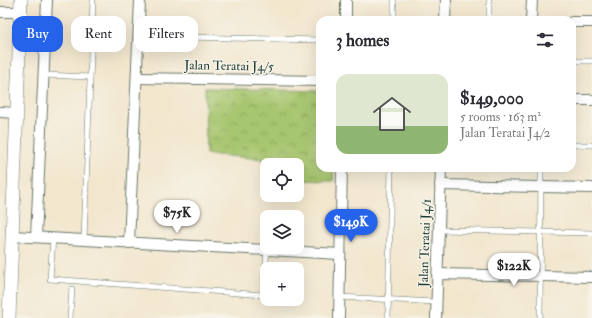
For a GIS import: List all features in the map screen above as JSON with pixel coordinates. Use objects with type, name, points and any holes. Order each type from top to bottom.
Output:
[{"type":"street","points":[[36,237],[47,0]]},
{"type":"street","points":[[140,0],[140,16]]},
{"type":"street","points":[[346,0],[346,16]]},
{"type":"street","points":[[445,16],[446,0]]},
{"type":"street","points":[[531,16],[532,0]]},
{"type":"street","points":[[0,12],[21,6],[9,318]]},
{"type":"street","points":[[576,22],[592,22]]},
{"type":"street","points":[[129,243],[138,52]]},
{"type":"street","name":"Jalan Teratai J4/5","points":[[137,78],[316,81]]},
{"type":"street","points":[[576,100],[592,100]]},
{"type":"street","points":[[0,112],[17,113]]},
{"type":"street","points":[[338,318],[342,172]]},
{"type":"street","name":"Jalan Teratai J4/1","points":[[436,318],[441,172]]},
{"type":"street","points":[[440,185],[592,188]]},
{"type":"street","points":[[12,236],[260,250]]},
{"type":"street","points":[[304,252],[340,254]]},
{"type":"street","points":[[437,274],[592,277]]},
{"type":"lane","points":[[84,240],[93,0]]},
{"type":"lane","points":[[394,0],[394,16]]},
{"type":"lane","points":[[489,0],[489,16]]},
{"type":"lane","points":[[198,37],[316,40]]},
{"type":"lane","points":[[576,61],[592,61]]},
{"type":"lane","points":[[44,75],[90,78]]},
{"type":"lane","points":[[576,145],[592,145]]},
{"type":"lane","points":[[388,318],[391,172]]},
{"type":"lane","points":[[540,172],[540,318]]},
{"type":"lane","points":[[439,230],[592,233]]},
{"type":"lane","points":[[53,238],[50,279],[263,294],[266,254]]},
{"type":"lane","points":[[70,318],[72,289]]},
{"type":"lane","points":[[339,297],[436,302]]},
{"type":"green space","points":[[205,88],[316,91],[316,172],[334,172],[333,181],[304,180],[304,158],[260,159],[206,154]]}]
